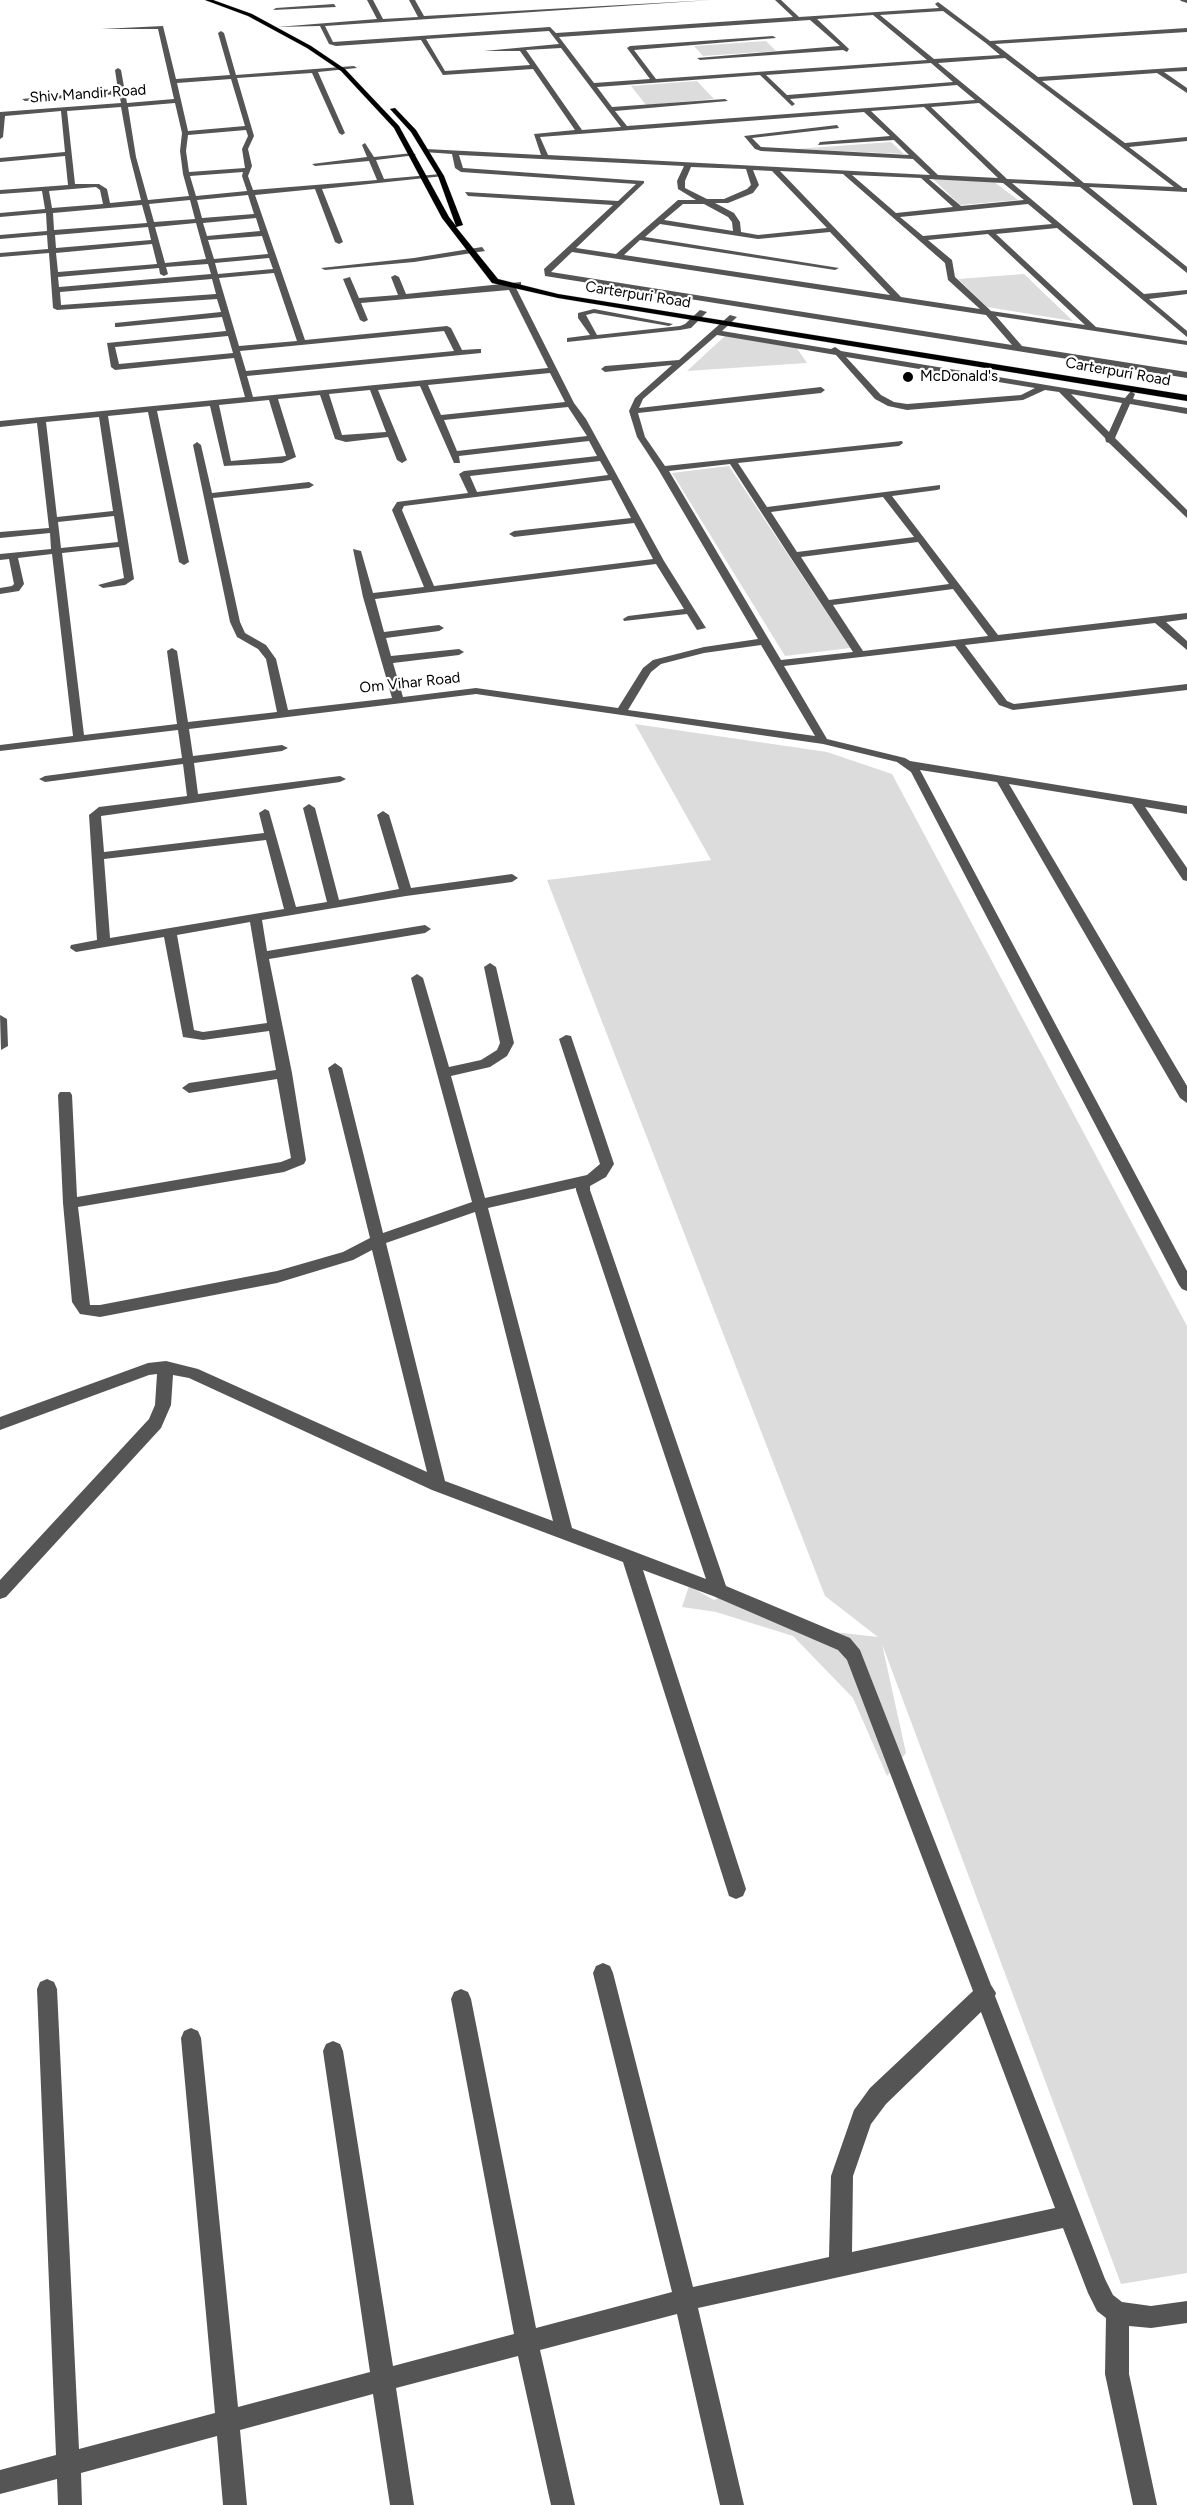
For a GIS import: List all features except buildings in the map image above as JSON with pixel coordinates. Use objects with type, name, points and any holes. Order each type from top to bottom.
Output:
[{"type":"main road","name":"Carterpuri Road","points":[[208,0],[250,15],[310,48],[343,70],[397,127],[446,218],[495,281],[558,296],[730,319],[1187,390]]},
{"type":"main road","points":[[220,0],[321,45],[354,68],[382,97]]},
{"type":"main road","points":[[310,48],[321,45]]},
{"type":"main road","points":[[390,105],[414,131],[441,176],[459,225],[488,256]]},
{"type":"main road","name":"Carterpuri Road","points":[[502,273],[515,285]]},
{"type":"main road","name":"Carterpuri Road","points":[[730,319],[828,339],[1187,398]]},
{"type":"street","points":[[370,0],[381,21]]},
{"type":"street","points":[[411,0],[422,18]]},
{"type":"street","points":[[280,27],[536,11],[638,2],[708,0]]},
{"type":"street","points":[[778,0],[798,19]]},
{"type":"street","points":[[933,0],[1185,191]]},
{"type":"street","points":[[276,10],[332,3],[341,23]]},
{"type":"street","points":[[473,7],[478,15]]},
{"type":"street","points":[[322,25],[333,44],[944,9]]},
{"type":"street","points":[[536,11],[625,128]]},
{"type":"street","points":[[875,14],[1187,271]]},
{"type":"street","points":[[812,18],[851,54]]},
{"type":"street","points":[[758,21],[793,58]]},
{"type":"street","points":[[104,29],[158,26],[162,35],[185,133],[183,151],[186,174],[206,238],[250,400]]},
{"type":"street","points":[[989,43],[1187,30]]},
{"type":"street","points":[[221,33],[249,128],[251,140],[245,148],[248,170],[245,176],[302,343]]},
{"type":"street","points":[[152,36],[162,35]]},
{"type":"street","points":[[476,35],[500,70]]},
{"type":"street","points":[[654,80],[630,48],[773,38]]},
{"type":"street","points":[[423,39],[443,73],[535,67]]},
{"type":"street","points":[[688,44],[706,64]]},
{"type":"street","points":[[488,51],[563,46]]},
{"type":"street","points":[[700,58],[844,48]]},
{"type":"street","points":[[522,49],[580,132]]},
{"type":"street","points":[[592,85],[1005,56]]},
{"type":"street","points":[[857,60],[864,66]]},
{"type":"street","points":[[799,64],[806,70]]},
{"type":"street","points":[[174,81],[354,68]]},
{"type":"street","points":[[1038,79],[1187,69]]},
{"type":"street","points":[[118,70],[145,203],[166,280]]},
{"type":"street","points":[[711,70],[717,76]]},
{"type":"street","points":[[314,71],[342,134]]},
{"type":"street","points":[[1158,71],[1187,91]]},
{"type":"street","points":[[761,73],[802,115]]},
{"type":"street","points":[[703,77],[710,85]]},
{"type":"street","points":[[785,97],[960,83]]},
{"type":"street","points":[[25,99],[121,92]]},
{"type":"street","points":[[717,93],[730,107]]},
{"type":"street","name":"Shiv Mandir Road","points":[[1,114],[178,101]]},
{"type":"street","points":[[610,109],[725,101]]},
{"type":"street","points":[[545,157],[536,135],[981,101]]},
{"type":"street","points":[[925,105],[1004,180],[1187,335]]},
{"type":"street","points":[[64,109],[72,186]]},
{"type":"street","points":[[866,110],[936,177]]},
{"type":"street","points":[[735,113],[741,119]]},
{"type":"street","points":[[0,137],[1,114]]},
{"type":"street","points":[[757,148],[748,135],[837,127]]},
{"type":"street","points":[[185,133],[249,128]]},
{"type":"street","points":[[757,148],[896,138]]},
{"type":"street","points":[[1125,145],[1187,139]]},
{"type":"street","points":[[365,145],[382,182]]},
{"type":"street","points":[[757,148],[916,157]]},
{"type":"street","points":[[426,151],[1185,191]]},
{"type":"street","points":[[455,152],[458,168],[461,170],[642,182],[547,271],[548,274],[1187,375]]},
{"type":"street","points":[[0,160],[68,154]]},
{"type":"street","points":[[315,164],[413,155]]},
{"type":"street","points":[[689,164],[681,181],[682,189],[734,218],[737,234]]},
{"type":"street","points":[[619,255],[681,202],[731,199],[752,189],[755,184],[749,167]]},
{"type":"street","points":[[774,169],[900,301]]},
{"type":"street","points":[[186,174],[248,170]]},
{"type":"street","points":[[844,172],[949,262],[951,278],[990,314],[1019,348]]},
{"type":"street","points":[[0,215],[441,176]]},
{"type":"street","points":[[922,176],[958,208]]},
{"type":"street","points":[[0,192],[72,186],[102,187],[107,206]]},
{"type":"street","points":[[45,188],[57,309],[221,296]]},
{"type":"street","points":[[318,188],[339,242]]},
{"type":"street","points":[[468,194],[618,204]]},
{"type":"street","points":[[894,215],[1030,202]]},
{"type":"street","points":[[0,237],[259,216]]},
{"type":"street","points":[[657,221],[766,237],[833,230]]},
{"type":"street","points":[[922,238],[1058,226]]},
{"type":"street","points":[[990,232],[1093,329]]},
{"type":"street","points":[[206,238],[265,233]]},
{"type":"street","points":[[639,238],[835,268]]},
{"type":"street","points":[[0,255],[155,242]]},
{"type":"street","points":[[325,267],[472,252],[482,249]]},
{"type":"street","points":[[570,249],[1187,343]]},
{"type":"street","points":[[53,275],[272,256]]},
{"type":"street","points":[[84,258],[93,272]]},
{"type":"street","points":[[55,290],[276,270]]},
{"type":"street","points":[[395,277],[403,297]]},
{"type":"street","points":[[347,279],[364,320]]},
{"type":"street","points":[[356,301],[515,285],[570,404],[592,438],[659,561],[701,628]]},
{"type":"street","points":[[1142,297],[1187,292]]},
{"type":"street","points":[[595,338],[582,318],[582,313],[594,311],[685,327]]},
{"type":"street","points":[[118,325],[226,314]]},
{"type":"street","points":[[570,340],[685,327],[700,315]]},
{"type":"street","points":[[730,319],[639,398],[633,411],[641,437],[663,469],[823,741]]},
{"type":"street","points":[[232,333],[110,345],[115,367],[302,343],[447,328],[459,353]]},
{"type":"street","points":[[713,332],[1187,411]]},
{"type":"street","points":[[828,339],[878,397],[891,404],[907,407],[1023,398],[1045,387]]},
{"type":"street","points":[[243,374],[478,351]]},
{"type":"street","points":[[605,369],[679,362]]},
{"type":"street","points":[[0,424],[553,370]]},
{"type":"street","points":[[1060,389],[1062,376]]},
{"type":"street","points":[[423,383],[456,458],[592,438]]},
{"type":"street","points":[[373,388],[402,460]]},
{"type":"street","points":[[1060,389],[1187,515]]},
{"type":"street","points":[[1109,440],[1133,389]]},
{"type":"street","points":[[633,411],[821,390]]},
{"type":"street","points":[[324,393],[338,437],[346,439],[391,434]]},
{"type":"street","points":[[214,404],[227,464],[289,459],[290,452],[273,398]]},
{"type":"street","points":[[438,418],[570,404]]},
{"type":"street","points":[[152,410],[184,562]]},
{"type":"street","points":[[103,414],[129,580],[103,585]]},
{"type":"street","points":[[41,420],[78,739]]},
{"type":"street","points":[[663,469],[899,443]]},
{"type":"street","points":[[197,445],[238,630],[244,638],[262,647],[271,659],[283,713]]},
{"type":"street","points":[[473,494],[464,474],[603,458]]},
{"type":"street","points":[[732,462],[860,654]]},
{"type":"street","points":[[430,589],[397,507],[410,501],[614,477]]},
{"type":"street","points":[[208,496],[309,485]]},
{"type":"street","points":[[765,510],[937,487]]},
{"type":"street","points":[[886,494],[995,638]]},
{"type":"street","points":[[0,535],[118,513]]},
{"type":"street","points":[[514,534],[637,520]]},
{"type":"street","points":[[794,555],[920,539]]},
{"type":"street","points":[[0,557],[123,544]]},
{"type":"street","points":[[356,551],[398,699]]},
{"type":"street","points":[[0,591],[15,589],[19,584],[13,556]]},
{"type":"street","points":[[368,597],[659,561]]},
{"type":"street","points":[[826,603],[955,586]]},
{"type":"street","points":[[628,619],[689,611]]},
{"type":"street","points":[[777,664],[1187,616]]},
{"type":"street","points":[[1158,620],[1187,647]]},
{"type":"street","points":[[380,636],[439,628]]},
{"type":"street","points":[[621,712],[647,670],[657,662],[704,650],[764,642]]},
{"type":"street","points":[[958,643],[1003,703],[1013,707],[1187,687]]},
{"type":"street","points":[[172,651],[193,798]]},
{"type":"street","points":[[387,660],[459,652]]},
{"type":"street","name":"Om Vihar Road","points":[[0,748],[476,691],[823,741],[890,756],[907,764],[1187,810]]},
{"type":"street","points":[[45,779],[282,748]]},
{"type":"street","points":[[907,764],[922,780],[1187,1285]]},
{"type":"street","points":[[1000,778],[1187,1098]]},
{"type":"street","points":[[104,944],[95,815],[99,811],[340,779]]},
{"type":"street","points":[[1136,802],[1187,877]]},
{"type":"street","points":[[309,808],[334,904]]},
{"type":"street","points":[[265,813],[291,912]]},
{"type":"street","points":[[383,815],[406,892]]},
{"type":"street","points":[[99,856],[271,836]]},
{"type":"street","points":[[76,948],[406,892],[512,878]]},
{"type":"street","points":[[70,1203],[293,1164],[299,1160],[300,1154],[255,918]]},
{"type":"street","points":[[262,956],[425,929]]},
{"type":"street","points":[[170,933],[188,1034],[203,1036],[276,1026]]},
{"type":"street","points":[[443,1073],[485,1064],[502,1053],[507,1043],[490,967]]},
{"type":"street","points":[[417,978],[480,1205],[565,1534]]},
{"type":"street","points":[[0,1019],[1,1046]]},
{"type":"street","points":[[64,1095],[70,1203],[80,1302],[86,1310],[100,1311],[277,1277],[348,1256],[379,1240],[480,1205],[587,1180],[601,1173],[607,1164],[606,1157],[566,1039]]},
{"type":"street","points":[[334,1068],[379,1240],[438,1485]]},
{"type":"street","points":[[189,1088],[285,1073]]},
{"type":"street","points":[[587,1180],[583,1184],[583,1190],[718,1591]]},
{"type":"street","points":[[1,1591],[155,1423],[163,1405],[166,1367]]},
{"type":"street","points":[[0,1424],[148,1369],[166,1367],[192,1373],[438,1485],[718,1591],[831,1636],[844,1644],[854,1656],[986,1993],[1068,2216],[1105,2303],[1118,2313],[1151,2317],[1187,2312]]},
{"type":"street","points":[[631,1559],[736,1889]]},
{"type":"street","points":[[603,1973],[685,2300],[732,2505]]},
{"type":"street","points":[[47,1989],[70,2505]]},
{"type":"street","points":[[840,2265],[842,2176],[862,2118],[878,2096],[986,1993]]},
{"type":"street","points":[[461,1999],[527,2342],[563,2505]]},
{"type":"street","points":[[191,2038],[229,2421],[235,2505]]},
{"type":"street","points":[[333,2051],[402,2505]]},
{"type":"street","points":[[0,2482],[685,2300],[1068,2216]]},
{"type":"street","points":[[1118,2313],[1117,2374],[1145,2505]]},
{"type":"shaded area","points":[[766,41],[776,51],[703,56],[694,46]]},
{"type":"shaded area","points":[[697,81],[714,99],[646,105],[631,86]]},
{"type":"shaded area","points":[[891,142],[904,154],[797,149]]},
{"type":"shaded area","points":[[931,177],[993,181],[1018,200],[960,205]]},
{"type":"shaded area","points":[[1024,274],[1073,321],[987,307],[958,279]]},
{"type":"shaded area","points":[[726,335],[796,347],[807,363],[687,371]]},
{"type":"shaded area","points":[[729,466],[850,648],[785,656],[672,473]]},
{"type":"shaded area","points":[[635,724],[827,752],[892,774],[1187,1326],[1187,2273],[1121,2284],[882,1644],[906,1753],[887,1776],[853,1698],[793,1636],[716,1612],[682,1607],[689,1586],[714,1600],[734,1591],[762,1601],[808,1629],[878,1637],[825,1596],[547,880],[711,860]]},
{"type":"place","name":"McDonald's","points":[[908,377]]}]
